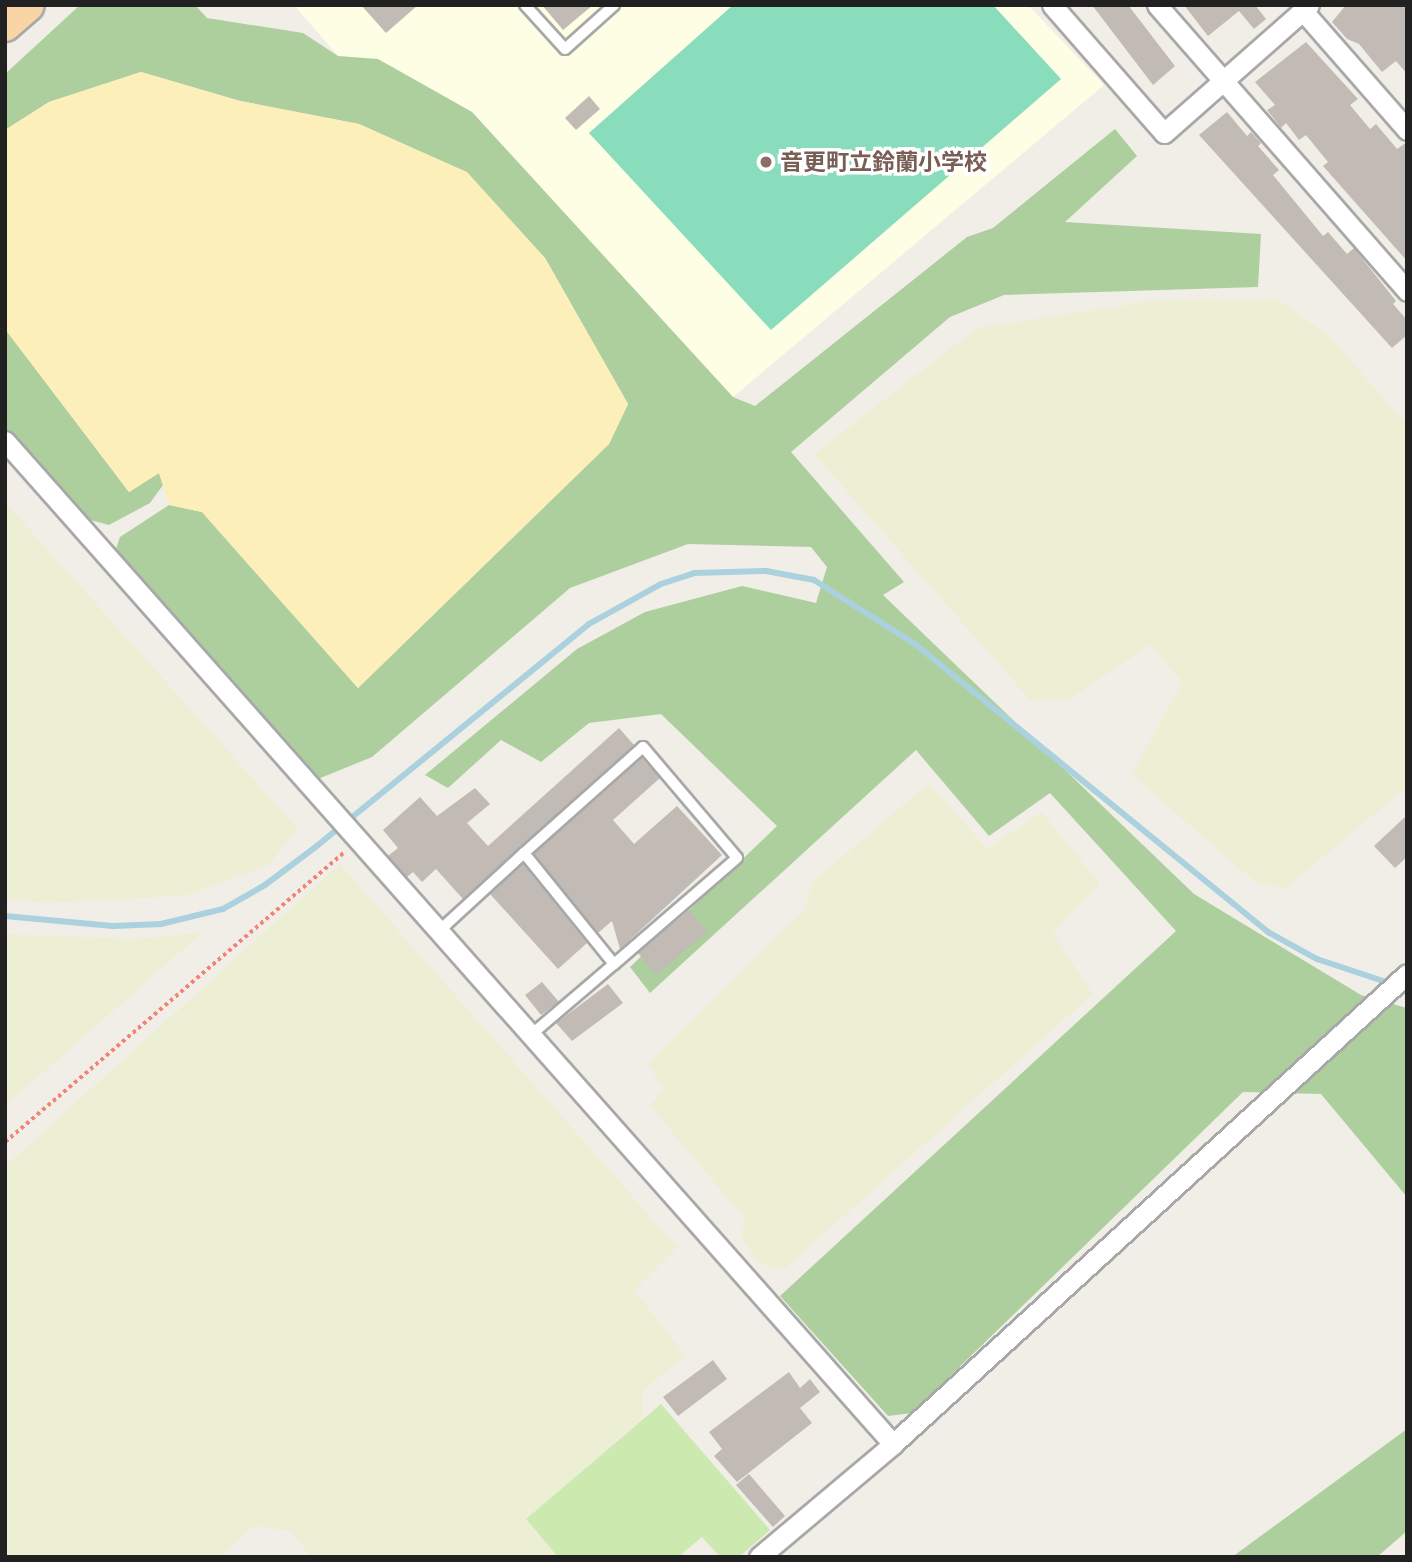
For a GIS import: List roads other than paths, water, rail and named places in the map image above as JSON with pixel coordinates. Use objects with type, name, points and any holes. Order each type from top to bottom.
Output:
[{"type":"main road","points":[[5,25],[27,5]]},
{"type":"street","points":[[1052,5],[1164,133],[1222,79],[1306,8],[1407,130]]},
{"type":"street","points":[[1157,5],[1407,291]]},
{"type":"street","points":[[5,441],[893,1444]]},
{"type":"street","points":[[759,1557],[893,1444],[1407,974]]},
{"type":"lane","points":[[525,5],[565,49],[614,5]]},
{"type":"lane","points":[[439,931],[643,747],[737,858],[531,1035]]},
{"type":"lane","points":[[524,853],[614,964]]},
{"type":"waterway","points":[[5,916],[113,926],[161,924],[223,909],[265,885],[318,845],[589,624],[661,584],[694,573],[766,571],[814,580],[915,644],[1268,932],[1317,959],[1407,989]]},
{"type":"place","name":"音更町立鈴蘭小学校","points":[[766,162]]}]
